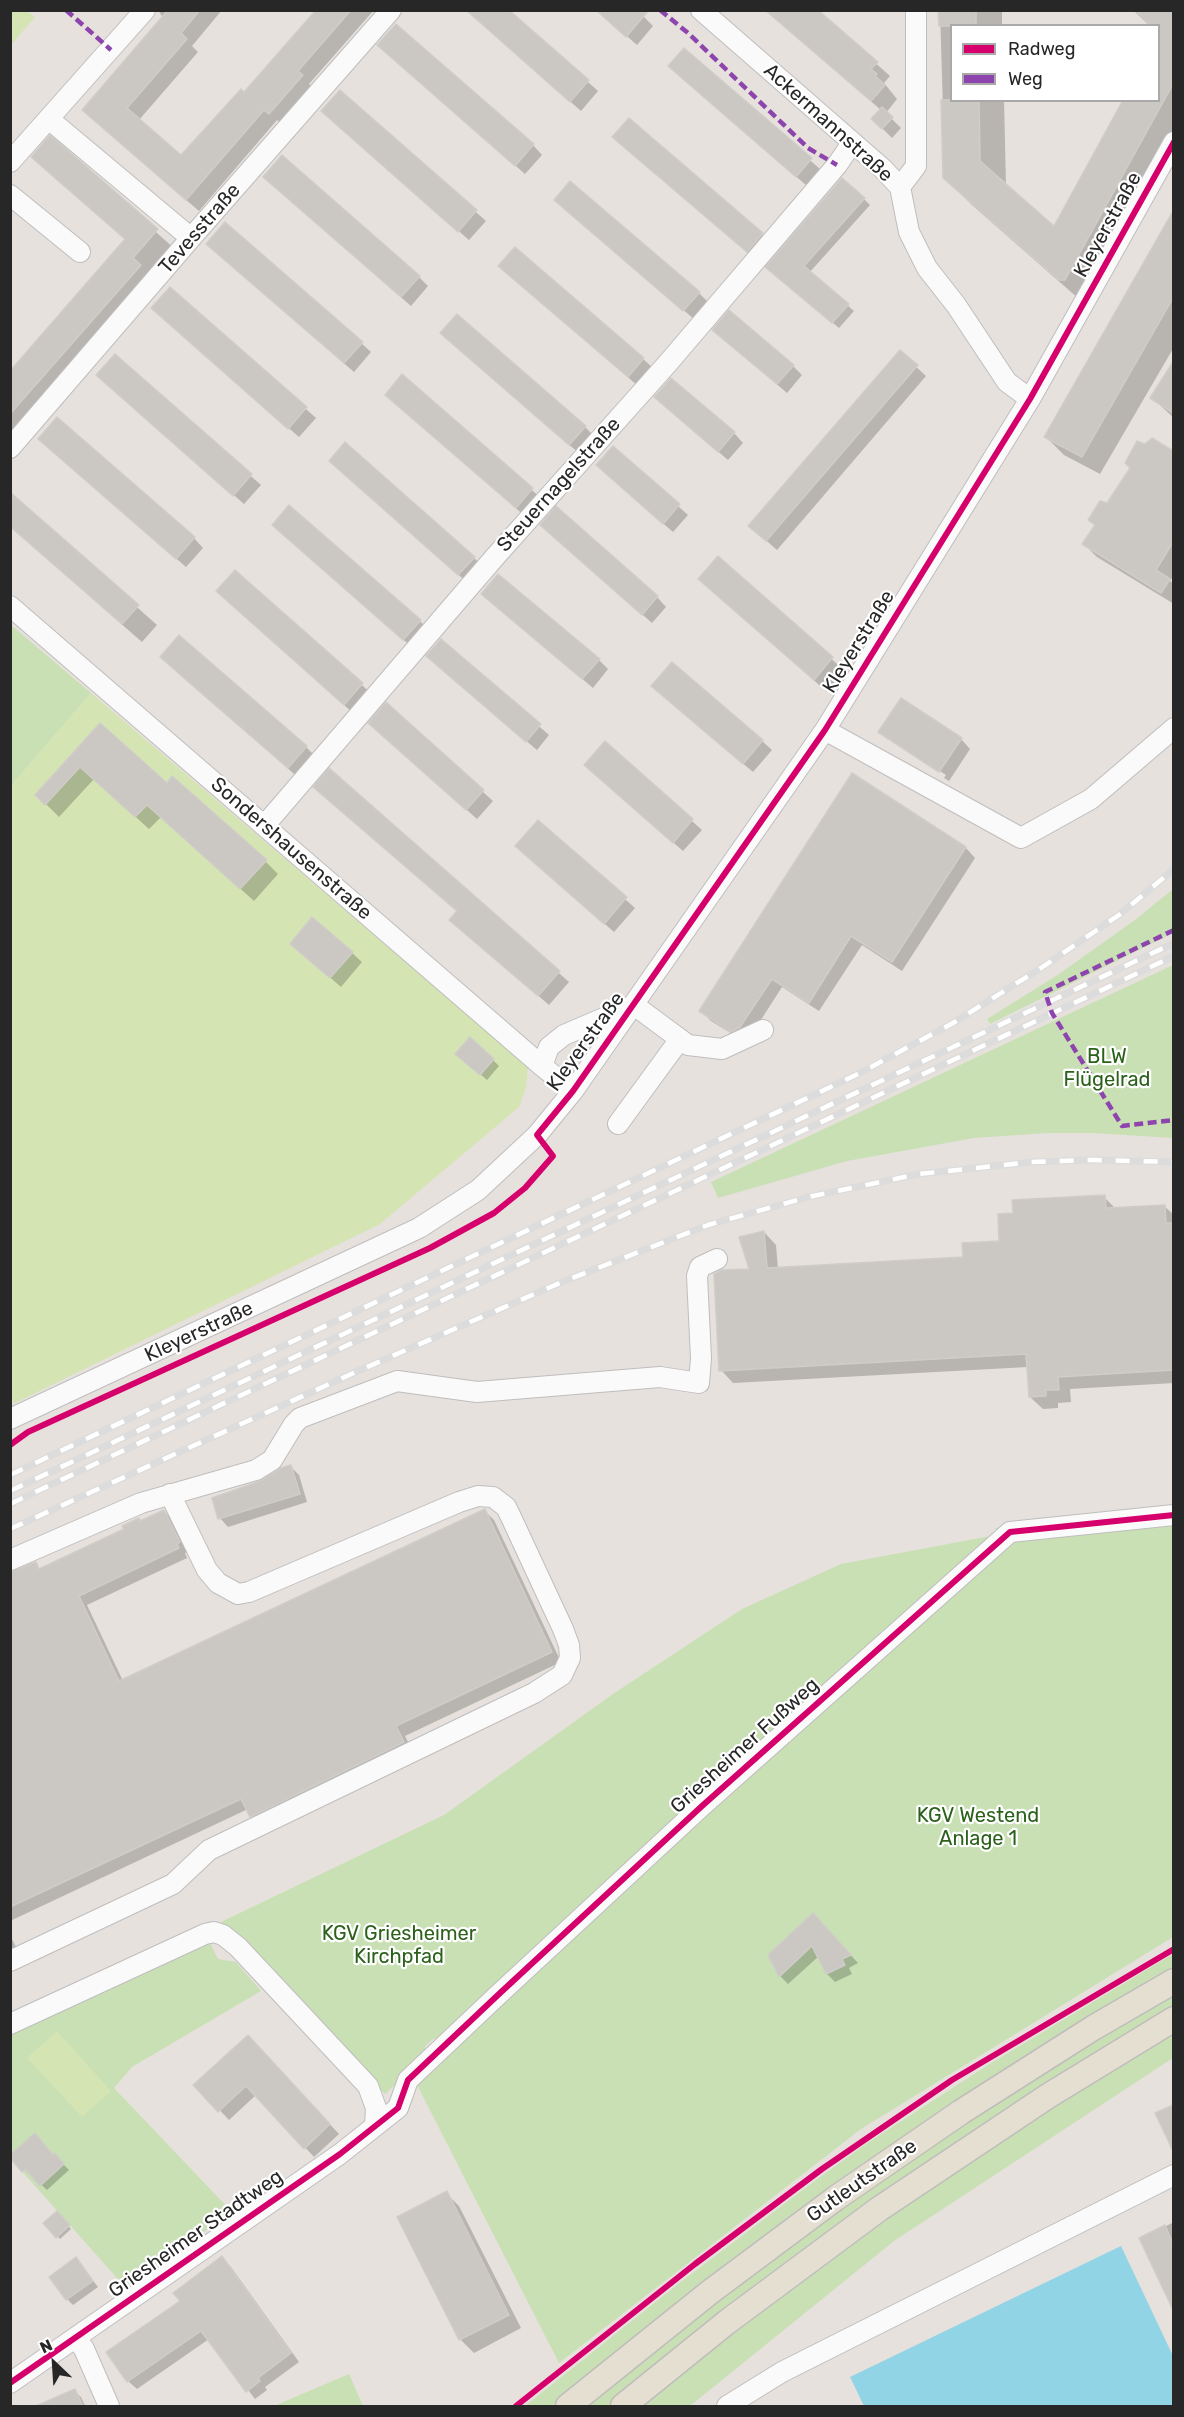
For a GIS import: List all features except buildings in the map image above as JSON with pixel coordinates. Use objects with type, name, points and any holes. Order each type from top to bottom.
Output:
[{"type":"main road","name":"Gutleutstraße","points":[[568,2406],[710,2292],[836,2198],[961,2112],[1093,2028],[1173,1981]]},
{"type":"main road","name":"Gutleutstraße","points":[[623,2406],[726,2322],[879,2209],[1048,2096],[1173,2019]]},
{"type":"street","points":[[10,162],[50,120],[145,10]]},
{"type":"street","name":"Tevesstraße","points":[[10,448],[391,10]]},
{"type":"street","name":"Ackermannstraße","points":[[701,10],[882,168],[900,187],[909,232],[927,268],[956,305],[1007,382],[1030,399]]},
{"type":"street","points":[[900,187],[915,166],[916,10]]},
{"type":"street","points":[[50,120],[191,238]]},
{"type":"street","name":"Kleyerstraße","points":[[10,1419],[419,1228],[478,1190],[537,1135],[573,1091],[825,730],[1030,399],[1173,142]]},
{"type":"street","name":"Steuernagelstraße","points":[[264,826],[494,558],[668,363],[837,165],[852,143]]},
{"type":"street","points":[[10,195],[80,252]]},
{"type":"street","name":"Sondershausenstraße","points":[[10,606],[573,1091]]},
{"type":"street","points":[[825,730],[1021,838],[1091,799],[1173,728]]},
{"type":"street","points":[[542,1066],[549,1047],[564,1035],[634,1005],[688,1045],[722,1049],[763,1030]]},
{"type":"street","points":[[618,1124],[680,1039]]},
{"type":"street","points":[[10,1560],[141,1503],[264,1466],[272,1460],[300,1418],[397,1381],[477,1392],[660,1377],[699,1383],[701,1358],[697,1276],[700,1267],[717,1259]]},
{"type":"street","points":[[10,1961],[173,1884],[209,1850],[534,1693],[562,1675],[570,1659],[569,1645],[563,1629],[510,1515],[506,1507],[493,1497],[478,1496],[459,1502],[249,1592],[238,1594],[218,1583],[207,1570],[170,1494]]},
{"type":"street","name":"Griesheimer Fußweg","points":[[398,2108],[408,2080],[499,1994],[702,1806],[1010,1532],[1173,1515]]},
{"type":"street","points":[[10,2024],[205,1934],[214,1932],[223,1935],[238,1947],[368,2086],[376,2108],[375,2126]]},
{"type":"street","name":"Griesheimer Stadtweg","points":[[10,2383],[340,2154],[398,2108]]},
{"type":"street","points":[[727,2406],[782,2372],[1173,2175]]},
{"type":"street","points":[[76,2337],[84,2349],[110,2406]]},
{"type":"green space","points":[[11,10],[27,11],[35,17],[11,45]]},
{"type":"green space","points":[[11,625],[91,693],[11,786]]},
{"type":"green space","points":[[91,693],[528,1067],[526,1088],[519,1107],[380,1224],[15,1403],[11,1399],[11,786]]},
{"type":"green space","points":[[1173,889],[1173,933],[990,1024],[987,1019],[1059,974],[1135,920]]},
{"type":"green space","name":"BLW Flügelrad","points":[[1173,965],[1173,1138],[1047,1133],[974,1138],[847,1161],[718,1198],[711,1182]]},
{"type":"green space","name":"KGV Westend Anlage 1","points":[[1173,1510],[1173,1937],[861,2129],[559,2363],[415,2081],[716,1800],[1009,1543],[995,1528]]},
{"type":"green space","name":"KGV Griesheimer Kirchpfad","points":[[996,1535],[444,2039],[433,2039],[425,2046],[426,2056],[385,2094],[221,1922],[444,1815],[613,1694],[742,1609],[841,1564]]},
{"type":"green space","points":[[207,1937],[218,1959],[236,1962],[261,1991],[132,2067],[114,2088],[232,2212],[125,2287],[11,2159],[10,2029]]},
{"type":"green space","points":[[1173,1954],[1173,1967],[1081,2022],[606,2361],[552,2406],[525,2406],[682,2281],[866,2144],[988,2065]]},
{"type":"green space","points":[[1173,1994],[1173,2007],[691,2337],[608,2406],[585,2406],[783,2251],[919,2153],[1106,2033]]},
{"type":"green space","points":[[1173,2029],[1173,2058],[894,2241],[690,2406],[642,2406],[740,2324],[875,2224],[965,2162]]},
{"type":"green space","points":[[57,2031],[111,2091],[82,2117],[27,2058]]},
{"type":"green space","points":[[349,2374],[363,2406],[274,2406]]},
{"type":"water","points":[[1121,2246],[1173,2356],[1173,2406],[864,2406],[850,2377]]},
{"type":"railway","points":[[10,1475],[860,1073],[953,1023],[1041,968],[1119,915],[1174,869]]},
{"type":"railway","points":[[10,1491],[1174,943]]},
{"type":"railway","points":[[10,1504],[1174,956]]},
{"type":"railway","points":[[10,1529],[358,1371],[562,1282],[708,1225],[808,1197],[919,1174],[1032,1162],[1091,1160],[1174,1162]]},
{"type":"marked path","points":[[66,10],[111,50]]},
{"type":"marked path","points":[[660,10],[688,33],[808,148],[837,165]]},
{"type":"marked path","points":[[1174,930],[1045,992],[1052,1013],[1122,1126],[1174,1120]]},
{"type":"cycle path","points":[[10,1445],[28,1432],[430,1248],[494,1213],[525,1188],[553,1156],[537,1135],[573,1091],[825,730],[1030,399],[1174,142]]},
{"type":"cycle path","points":[[10,2383],[340,2154],[398,2108],[408,2080],[499,1994],[702,1806],[1010,1532],[1174,1515]]},
{"type":"cycle path","points":[[516,2406],[695,2264],[822,2169],[952,2080],[1174,1949]]}]
